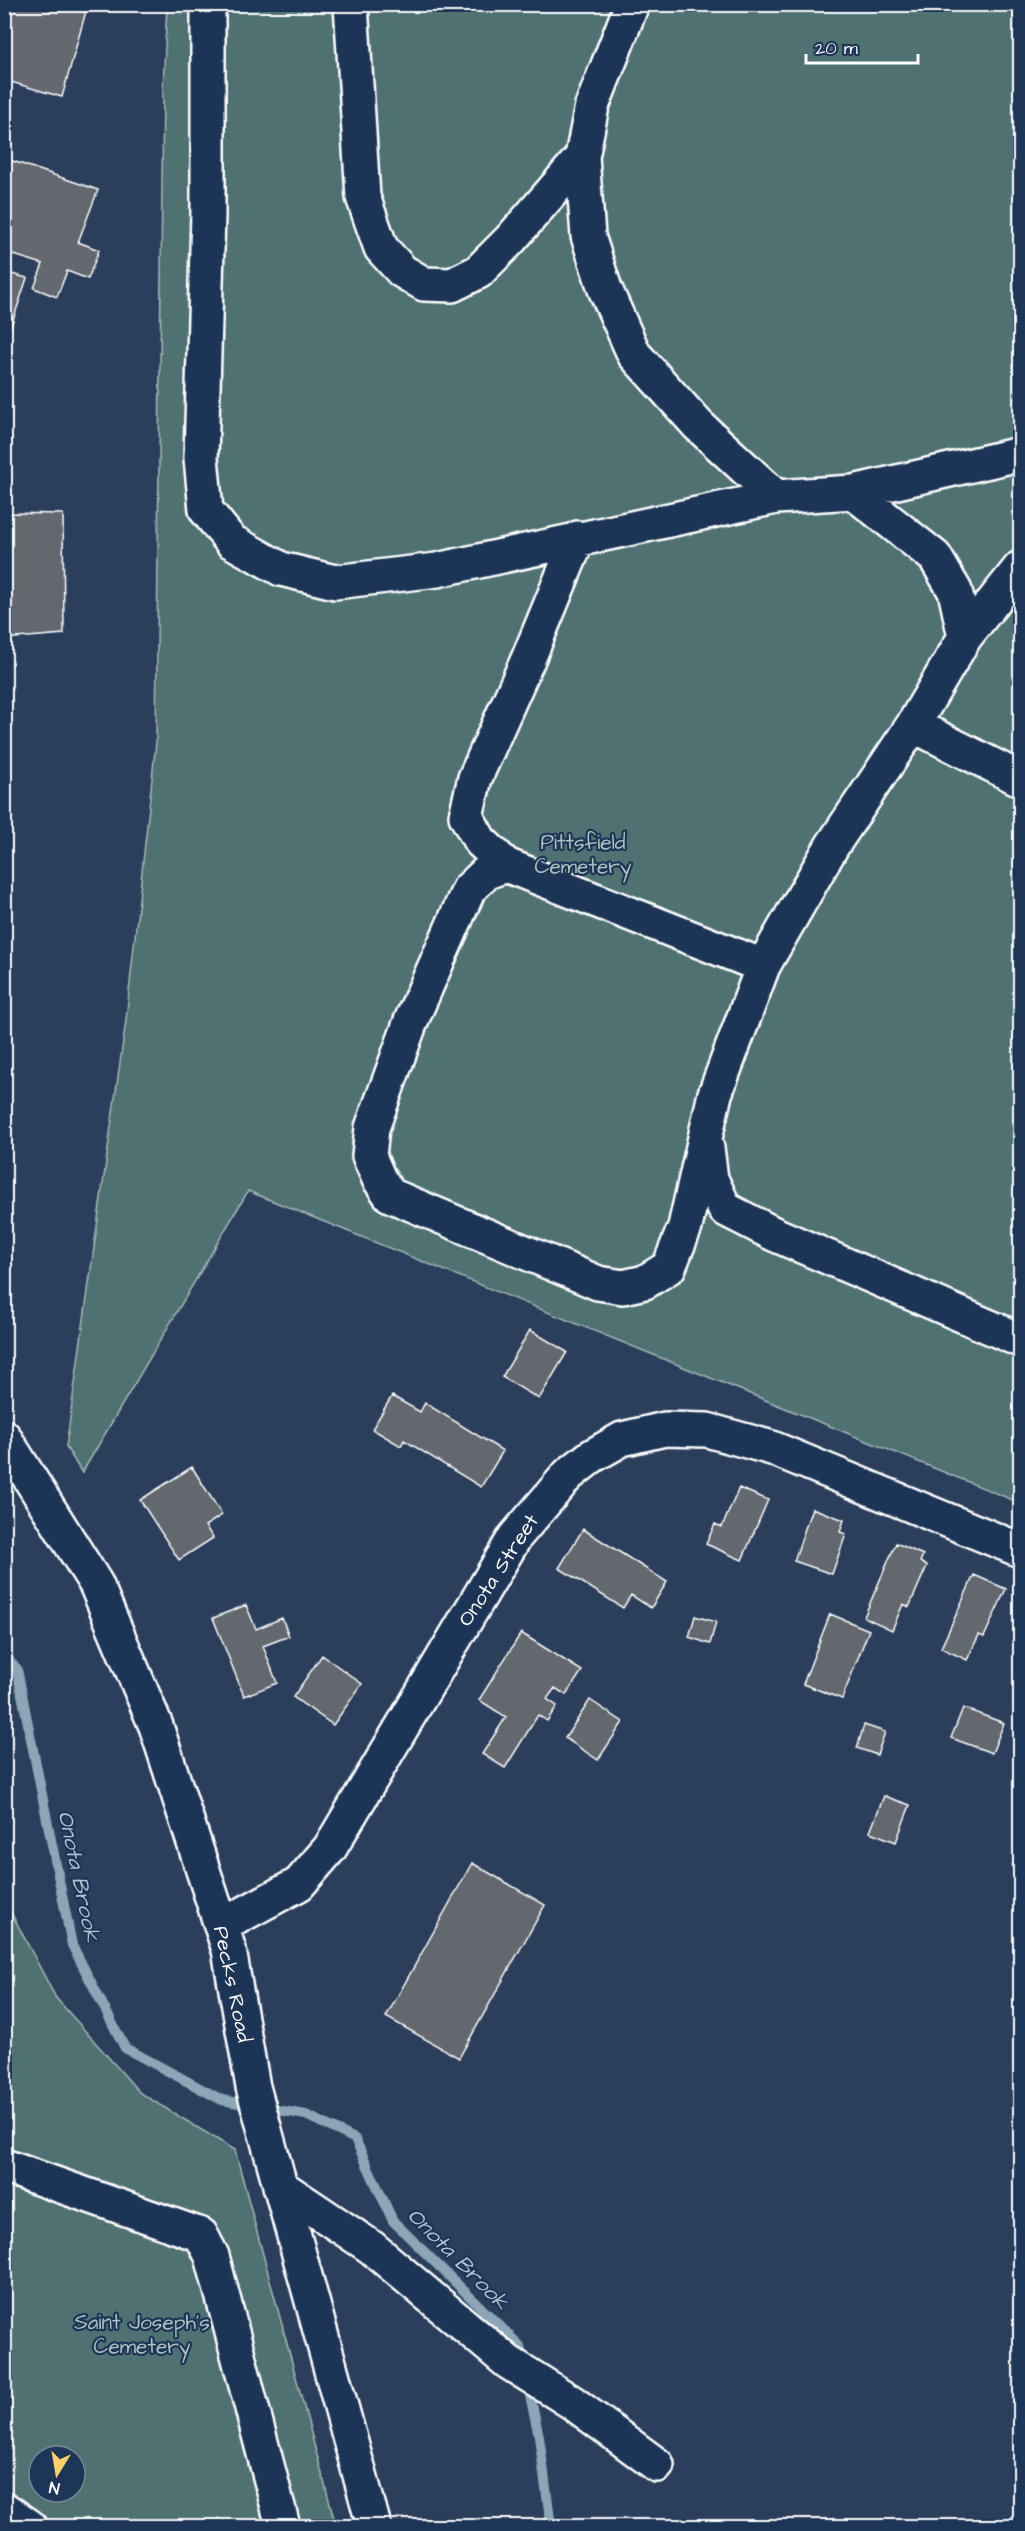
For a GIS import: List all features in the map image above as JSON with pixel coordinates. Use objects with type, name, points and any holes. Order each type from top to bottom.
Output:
[{"type":"street","points":[[208,4],[208,214],[201,458],[206,510],[231,541],[281,569],[335,582],[437,570],[776,497],[853,492],[1020,454]]},
{"type":"street","points":[[351,4],[363,197],[381,248],[402,271],[424,284],[452,285],[478,272],[510,240],[582,157]]},
{"type":"street","points":[[632,4],[592,106],[582,157],[588,236],[605,289],[634,354],[698,424],[776,497]]},
{"type":"street","points":[[853,492],[935,557],[956,591],[965,637]]},
{"type":"street","points":[[578,538],[529,657],[474,778],[466,816],[480,841],[506,865],[763,966]]},
{"type":"street","points":[[506,865],[487,872],[470,889],[411,1021],[372,1128],[369,1156],[379,1179],[390,1195],[598,1283],[623,1287],[645,1282],[669,1267],[685,1227],[715,1094],[763,966],[832,846],[913,725],[965,637],[1020,568]]},
{"type":"street","points":[[913,725],[1020,779]]},
{"type":"street","points":[[705,1139],[711,1179],[725,1209],[774,1234],[1020,1340]]},
{"type":"street","name":"Onota Street","points":[[221,1926],[300,1884],[322,1857],[515,1538],[568,1475],[592,1456],[622,1439],[665,1429],[707,1430],[772,1448],[1020,1550]]},
{"type":"street","name":"Pecks Road","points":[[4,1437],[96,1584],[156,1726],[229,1950],[254,2087],[374,2526]]},
{"type":"street","points":[[4,2166],[201,2235],[212,2256],[283,2526]]},
{"type":"street","points":[[280,2186],[371,2247],[508,2362],[548,2387],[657,2465]]},
{"type":"street","points":[[4,2509],[29,2526]]},
{"type":"green space","name":"Pittsfield Cemetery","points":[[167,5],[1020,5],[1020,1503],[248,1191],[82,1473],[66,1447],[126,1020],[156,742],[163,88]]},
{"type":"green space","name":"Saint Joseph's Cemetery","points":[[4,1899],[56,1998],[140,2093],[235,2150],[336,2526],[5,2526]]},
{"type":"building","points":[[4,4],[88,4],[62,97],[4,80]]},
{"type":"building","points":[[4,158],[98,190],[78,242],[99,250],[88,279],[67,271],[57,297],[34,288],[43,264],[4,252]]},
{"type":"building","points":[[4,272],[27,278],[4,347]]},
{"type":"building","points":[[4,513],[63,514],[64,634],[4,639]]},
{"type":"building","points":[[530,1330],[567,1352],[539,1399],[502,1377]]},
{"type":"building","points":[[392,1396],[420,1412],[425,1403],[503,1451],[481,1487],[404,1440],[401,1446],[372,1429]]},
{"type":"building","points":[[192,1467],[222,1515],[205,1526],[213,1538],[179,1560],[140,1500]]},
{"type":"building","points":[[739,1488],[768,1500],[742,1560],[706,1544],[715,1524],[722,1527]]},
{"type":"building","points":[[812,1508],[844,1520],[840,1532],[846,1534],[832,1574],[794,1561]]},
{"type":"building","points":[[583,1529],[667,1582],[651,1608],[631,1595],[623,1608],[559,1568]]},
{"type":"building","points":[[896,1543],[923,1555],[920,1562],[927,1566],[909,1607],[903,1604],[892,1630],[864,1617]]},
{"type":"building","points":[[974,1575],[1006,1589],[984,1637],[979,1635],[967,1660],[941,1648]]},
{"type":"building","points":[[246,1605],[256,1629],[282,1618],[289,1636],[263,1646],[277,1683],[244,1696],[213,1618]]},
{"type":"building","points":[[830,1614],[869,1630],[842,1699],[803,1684]]},
{"type":"building","points":[[695,1616],[716,1622],[710,1644],[689,1637]]},
{"type":"building","points":[[521,1633],[582,1671],[566,1695],[555,1688],[547,1699],[557,1706],[547,1721],[538,1715],[505,1768],[482,1754],[506,1717],[479,1700]]},
{"type":"building","points":[[322,1655],[362,1684],[333,1725],[293,1697]]},
{"type":"building","points":[[590,1700],[623,1722],[598,1760],[565,1738]]},
{"type":"building","points":[[963,1708],[1004,1723],[992,1753],[951,1738]]},
{"type":"building","points":[[864,1725],[885,1732],[877,1755],[857,1748]]},
{"type":"building","points":[[884,1796],[910,1805],[896,1842],[870,1832]]},
{"type":"building","points":[[1020,1849],[1020,1872],[1012,1867]]},
{"type":"building","points":[[472,1863],[545,1905],[459,2058],[386,2017]]},
{"type":"waterway","name":"Onota Brook","points":[[4,1655],[17,1669],[72,1945],[125,2048],[222,2100],[306,2115],[355,2139],[393,2221],[520,2346],[523,2364]]},
{"type":"waterway","name":"Onota Brook","points":[[527,2382],[539,2436],[551,2526]]}]
